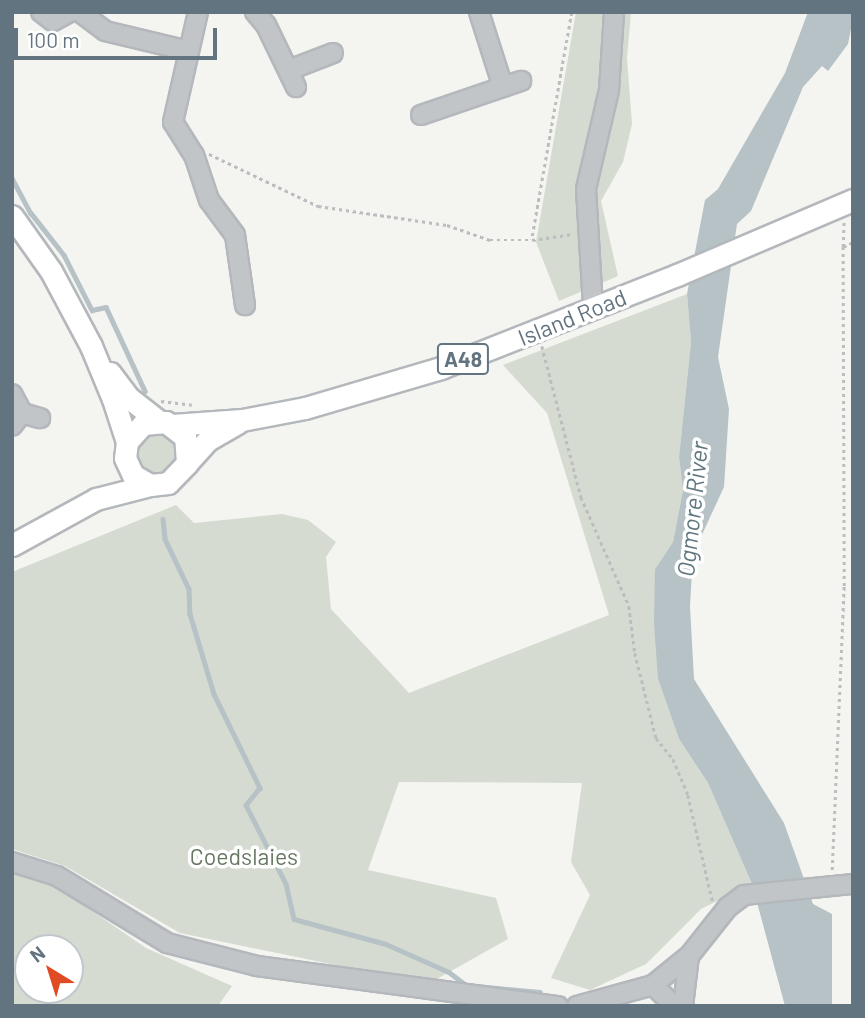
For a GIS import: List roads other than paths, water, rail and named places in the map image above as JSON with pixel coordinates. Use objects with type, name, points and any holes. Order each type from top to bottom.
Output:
[{"type":"main road","name":"Island Road","points":[[165,423],[242,420],[373,389],[538,332],[846,203]]},
{"type":"main road","points":[[12,216],[51,271],[91,346],[129,398],[185,437],[187,463],[176,479],[96,499],[12,545]]},
{"type":"main road","points":[[91,346],[133,475],[150,485]]},
{"type":"main road","name":"Island Road","points":[[187,463],[216,434],[242,420]]},
{"type":"main road","points":[[96,499],[143,424],[165,423]]},
{"type":"street","points":[[41,16],[70,12]]},
{"type":"street","points":[[80,12],[105,31],[189,51]]},
{"type":"street","points":[[198,12],[173,122],[196,159],[209,200],[234,235],[245,305]]},
{"type":"street","points":[[256,12],[293,78],[309,63],[333,53]]},
{"type":"street","points":[[479,12],[503,87]]},
{"type":"street","points":[[593,307],[586,190],[609,89],[614,12]]},
{"type":"street","points":[[421,114],[521,82]]},
{"type":"street","points":[[12,394],[25,419]]},
{"type":"street","points":[[12,862],[57,876],[167,943],[257,967],[558,1006]]},
{"type":"street","points":[[577,1006],[653,985],[689,956],[721,914],[744,895],[831,884],[853,884]]},
{"type":"street","points":[[683,1006],[689,956]]},
{"type":"street","points":[[653,985],[674,1006]]},
{"type":"water","name":"Ogmore River","points":[[808,12],[851,12],[852,24],[848,44],[828,71],[822,66],[803,87],[751,211],[737,224],[718,357],[729,409],[724,487],[693,554],[690,606],[694,679],[784,823],[813,904],[832,914],[832,1006],[785,1006],[752,884],[708,783],[679,739],[658,679],[654,624],[655,569],[673,542],[683,490],[679,457],[691,342],[687,294],[705,200],[718,189],[785,73]]},
{"type":"waterway","points":[[12,178],[31,213],[64,255],[92,310],[106,307],[145,391]]},
{"type":"waterway","points":[[163,519],[165,539],[189,589],[190,614],[214,694],[260,788],[246,805],[286,884],[294,919],[386,944],[449,972],[466,985],[540,992]]},
{"type":"park label","name":"Coedslaies","points":[[244,856]]}]
